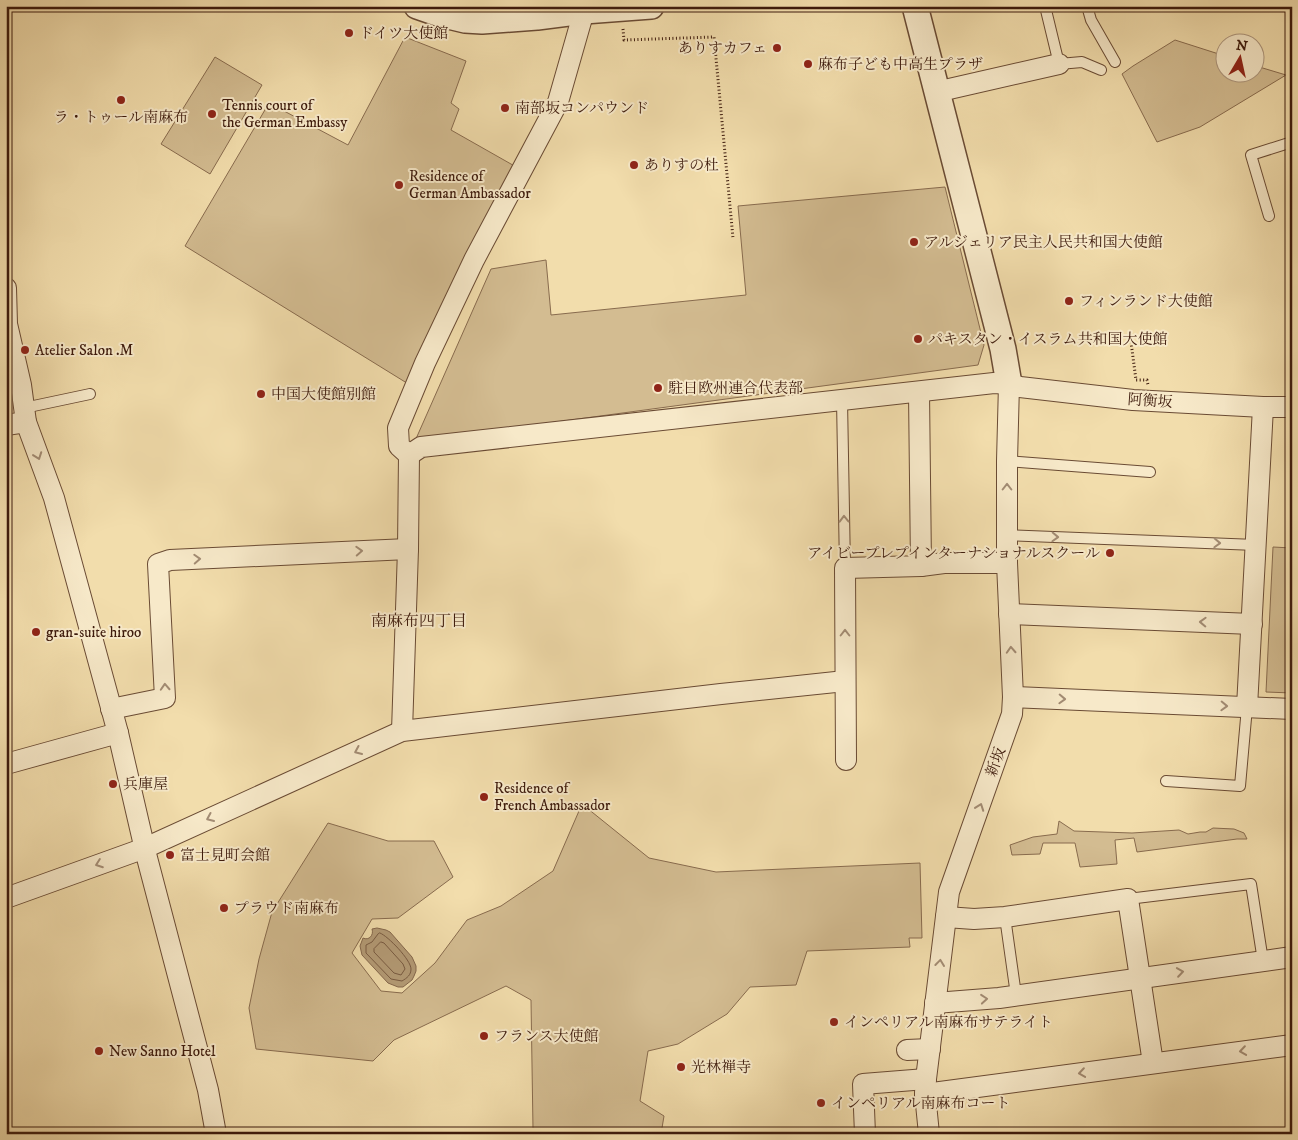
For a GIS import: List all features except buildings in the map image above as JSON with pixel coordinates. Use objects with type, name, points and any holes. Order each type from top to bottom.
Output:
[{"type":"street","points":[[417,6],[465,20],[482,21],[651,6]]},
{"type":"street","points":[[914,6],[1006,364],[1009,384]]},
{"type":"street","points":[[402,731],[409,455],[399,446],[398,428],[425,363],[474,260],[558,102],[584,11]]},
{"type":"street","points":[[936,92],[1059,64]]},
{"type":"street","points":[[6,289],[7,324],[17,385],[19,418],[54,498],[118,733],[145,848],[208,1090],[216,1134]]},
{"type":"street","name":"阿衡坂","points":[[409,455],[421,447],[994,383],[1155,402],[1292,407]]},
{"type":"street","name":"新坂","points":[[928,1134],[926,1087],[949,892],[1012,714],[1013,696],[1006,535],[1009,384]]},
{"type":"street","points":[[919,392],[921,566]]},
{"type":"street","points":[[1247,707],[1263,407]]},
{"type":"street","points":[[111,709],[165,698],[158,564],[170,560],[408,549]]},
{"type":"street","points":[[846,760],[845,568],[921,566],[944,563],[1007,564]]},
{"type":"street","points":[[1009,614],[1252,624]]},
{"type":"street","points":[[6,898],[145,848],[402,731],[845,681]]},
{"type":"street","points":[[1013,696],[1292,709]]},
{"type":"street","points":[[6,764],[118,733]]},
{"type":"street","points":[[946,917],[974,919],[1004,917],[1128,899],[1153,1064]]},
{"type":"street","points":[[935,1003],[1016,996],[1292,957]]},
{"type":"street","points":[[865,1134],[863,1084],[926,1087],[1153,1064],[1292,1045]]},
{"type":"street","points":[[907,1050],[930,1049]]},
{"type":"lane","points":[[1045,6],[1059,64],[1082,62],[1101,70]]},
{"type":"lane","points":[[1087,6],[1091,20],[1115,62]]},
{"type":"lane","points":[[1269,216],[1250,155],[1292,142]]},
{"type":"lane","points":[[19,418],[90,394]]},
{"type":"lane","points":[[842,400],[845,568]]},
{"type":"lane","points":[[1007,461],[1150,472]]},
{"type":"lane","points":[[1006,535],[1256,545]]},
{"type":"lane","points":[[1166,781],[1240,786],[1247,707]]},
{"type":"lane","points":[[1128,899],[1251,884],[1263,961]]},
{"type":"lane","points":[[1004,917],[1016,996]]},
{"type":"path","points":[[623,8],[624,40],[714,37],[732,238]]},
{"type":"path","points":[[1131,342],[1136,380],[1147,380],[1155,402]]},
{"type":"shaded area","points":[[405,37],[466,61],[451,103],[459,109],[451,130],[518,168],[410,385],[185,246],[269,103],[348,145]]},
{"type":"shaded area","points":[[1175,40],[1216,53],[1216,82],[1266,82],[1266,69],[1286,75],[1200,127],[1157,142],[1122,74]]},
{"type":"shaded area","name":"Tennis court of the German Embassy","points":[[215,57],[262,85],[210,174],[161,144]]},
{"type":"shaded area","points":[[945,187],[984,345],[978,365],[415,441],[491,269],[546,260],[551,315],[746,295],[738,206]]},
{"type":"shaded area","points":[[1273,547],[1292,548],[1292,693],[1266,692]]},
{"type":"shaded area","points":[[582,804],[649,858],[716,872],[920,863],[922,938],[909,938],[910,947],[807,951],[796,985],[750,987],[727,1014],[678,1044],[648,1051],[640,1101],[664,1116],[661,1134],[586,1134],[533,1129],[531,1000],[506,986],[394,1040],[373,1061],[256,1049],[249,1008],[259,959],[272,912],[328,823],[388,841],[434,841],[453,877],[398,918],[372,919],[352,953],[381,991],[402,993],[435,963],[467,920],[501,906],[553,871]]},
{"type":"shaded area","points":[[1059,821],[1074,831],[1132,833],[1179,830],[1188,834],[1206,832],[1213,828],[1234,829],[1244,833],[1247,839],[1137,852],[1134,838],[1115,840],[1117,864],[1080,867],[1075,843],[1043,843],[1040,854],[1012,855],[1010,845],[1033,837],[1057,834]]},
{"type":"water","points":[[377,928],[390,932],[412,957],[416,966],[412,980],[403,987],[388,983],[362,955],[360,946],[363,938],[369,938],[372,929]]},
{"type":"place","name":"ドイツ大使館","points":[[349,33]]},
{"type":"place","name":"ありすカフェ","points":[[777,48]]},
{"type":"place","name":"麻布子ども中高生プラザ","points":[[808,64]]},
{"type":"place","name":"ラ・トゥール南麻布","points":[[121,100]]},
{"type":"place","name":"南部坂コンパウンド","points":[[505,108]]},
{"type":"place","name":"Tennis court of the German Embassy","points":[[212,114]]},
{"type":"place","name":"ありすの杜","points":[[634,165]]},
{"type":"place","name":"Residence of German Ambassador","points":[[399,185]]},
{"type":"place","name":"アルジェリア民主人民共和国大使館","points":[[914,242]]},
{"type":"place","name":"フィンランド大使館","points":[[1069,301]]},
{"type":"place","name":"パキスタン・イスラム共和国大使館","points":[[918,339]]},
{"type":"place","name":"Atelier Salon .M","points":[[25,350]]},
{"type":"place","name":"駐日欧州連合代表部","points":[[658,388]]},
{"type":"place","name":"中国大使館別館","points":[[261,394]]},
{"type":"place","name":"アイビープレプインターナショナルスクール","points":[[1110,553]]},
{"type":"place","name":"gran-suite hiroo","points":[[36,632]]},
{"type":"place","name":"兵庫屋","points":[[113,784]]},
{"type":"place","name":"Residence of French Ambassador","points":[[484,797]]},
{"type":"place","name":"富士見町会館","points":[[170,855]]},
{"type":"place","name":"プラウド南麻布","points":[[224,908]]},
{"type":"place","name":"インペリアル南麻布サテライト","points":[[834,1022]]},
{"type":"place","name":"フランス大使館","points":[[484,1036]]},
{"type":"place","name":"New Sanno Hotel","points":[[99,1051]]},
{"type":"place","name":"光林禅寺","points":[[681,1067]]},
{"type":"place","name":"インペリアル南麻布コート","points":[[821,1103]]},
{"type":"district","name":"南麻布四丁目","points":[[419,621]]}]
